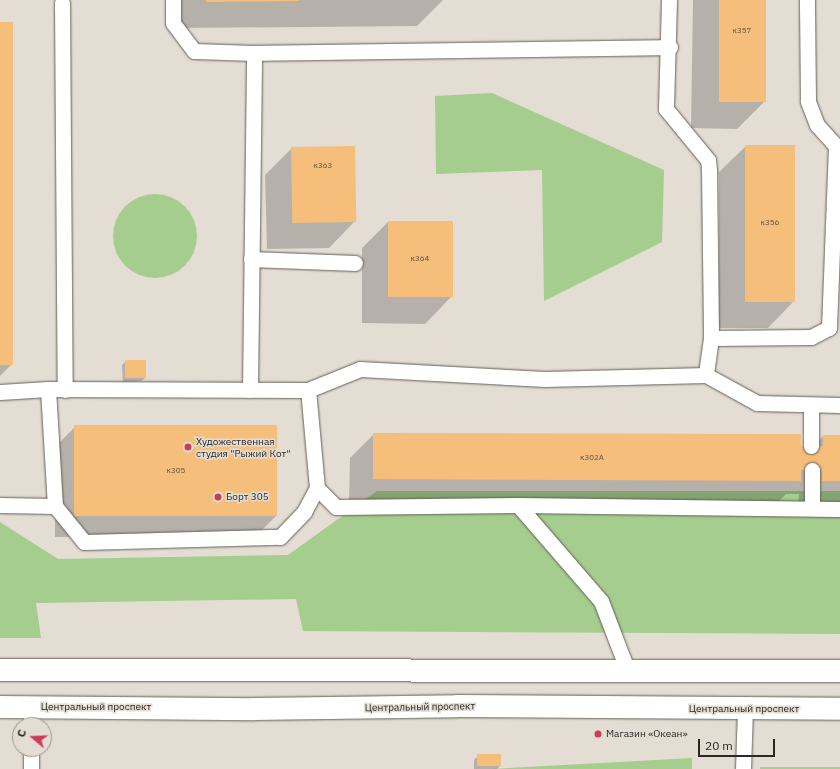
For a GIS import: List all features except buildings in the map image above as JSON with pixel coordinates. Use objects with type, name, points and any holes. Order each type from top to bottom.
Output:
[{"type":"main road","points":[[0,670],[627,669],[840,671]]},
{"type":"main road","name":"Центральный проспект","points":[[0,707],[31,716],[465,706],[745,710],[840,709]]},
{"type":"lane","points":[[174,0],[173,23],[194,51],[254,53],[670,47]]},
{"type":"lane","points":[[669,0],[670,47],[666,109],[708,160],[711,338],[706,375]]},
{"type":"lane","points":[[711,338],[811,337],[829,328],[836,146],[817,125],[808,101],[807,0]]},
{"type":"lane","points":[[62,3],[65,390]]},
{"type":"lane","points":[[250,390],[254,53]]},
{"type":"lane","points":[[251,259],[355,263]]},
{"type":"lane","points":[[0,392],[48,389],[308,390],[360,369],[545,379],[706,375],[757,403],[840,405]]},
{"type":"lane","points":[[48,389],[55,506],[84,542],[280,537],[304,512],[317,488],[308,390]]},
{"type":"lane","points":[[811,405],[811,446]]},
{"type":"lane","points":[[812,470],[812,508]]},
{"type":"lane","points":[[317,488],[336,507],[518,505],[840,509]]},
{"type":"lane","points":[[0,505],[55,506]]},
{"type":"lane","points":[[518,505],[601,601],[627,669]]},
{"type":"lane","points":[[743,769],[745,710]]},
{"type":"lane","points":[[31,757],[31,769]]},
{"type":"green space","points":[[492,93],[664,170],[662,242],[544,301],[542,170],[436,174],[435,96]]},
{"type":"green space","points":[[155,194],[171,197],[185,206],[194,220],[197,236],[194,252],[185,266],[171,275],[155,278],[139,275],[125,266],[116,252],[113,236],[116,220],[125,206],[139,197]]},
{"type":"green space","points":[[377,491],[840,491],[840,634],[303,631],[296,599],[36,603],[41,638],[0,638],[0,522],[58,559],[288,555]]},
{"type":"green space","points":[[692,758],[692,769],[491,769]]},
{"type":"green space","points":[[760,767],[840,767],[840,769],[760,769]]},
{"type":"place","name":"Художественная студия \"Рыжий Кот\"","points":[[188,447]]},
{"type":"place","name":"Борт 305","points":[[218,497]]},
{"type":"place","name":"Магазин «Океан»","points":[[598,734]]}]
